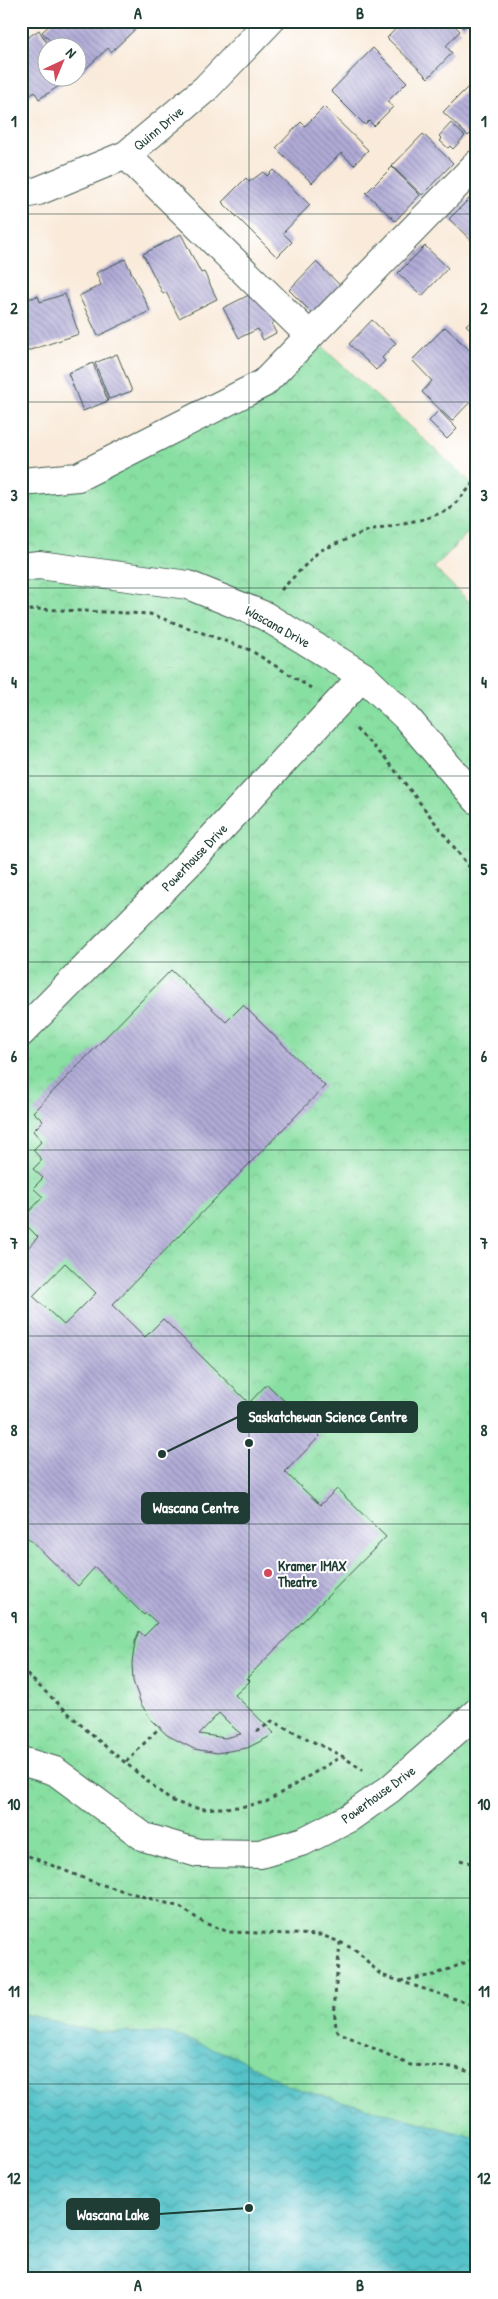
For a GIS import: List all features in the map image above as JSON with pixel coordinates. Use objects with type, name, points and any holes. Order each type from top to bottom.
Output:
[{"type":"street","name":"Quinn Drive","points":[[21,195],[38,191],[126,155],[205,89],[270,21]]},
{"type":"street","points":[[126,155],[310,336]]},
{"type":"street","points":[[21,482],[78,477],[264,382],[477,164]]},
{"type":"street","name":"Wascana Drive","points":[[21,567],[39,565],[188,585],[265,616],[363,676],[406,717],[477,800]]},
{"type":"street","name":"Powerhouse Drive","points":[[21,1034],[188,864],[363,676]]},
{"type":"street","name":"Powerhouse Drive","points":[[21,1761],[55,1771],[144,1837],[198,1854],[260,1854],[304,1841],[349,1818],[390,1789],[477,1712]]},
{"type":"path","points":[[250,650],[277,594],[319,551],[369,530],[424,520],[449,510],[477,480]]},
{"type":"path","points":[[21,612],[36,609],[150,614],[250,650],[307,685],[335,708],[387,760],[477,877]]},
{"type":"path","points":[[21,1669],[93,1736],[170,1800],[201,1809],[240,1807],[266,1802],[342,1756]]},
{"type":"path","points":[[257,1732],[272,1721],[342,1756],[390,1789]]},
{"type":"path","points":[[126,1762],[160,1727]]},
{"type":"path","points":[[21,1853],[96,1883],[180,1907],[204,1923],[229,1932],[321,1935],[357,1951],[381,1975],[477,2006]]},
{"type":"path","points":[[460,1860],[477,1865]]},
{"type":"path","points":[[340,1942],[335,2011],[338,2032],[410,2065],[453,2067],[477,2074]]},
{"type":"path","points":[[397,1981],[434,1975],[477,1958]]},
{"type":"green space","points":[[310,336],[477,488],[477,523],[434,568],[477,609],[477,2278],[21,2278],[21,479],[78,477],[215,407]]},
{"type":"water","points":[[21,2013],[98,2032],[169,2033],[236,2057],[291,2087],[477,2138],[477,2278],[21,2278]]},
{"type":"building","points":[[54,21],[144,21],[111,52],[108,48],[88,67],[88,38],[48,38],[42,32]]},
{"type":"building","points":[[403,21],[450,21],[460,31],[446,46],[452,53],[428,78],[387,38]]},
{"type":"building","points":[[457,21],[469,21],[463,28]]},
{"type":"building","points":[[39,30],[44,38],[38,38],[38,88],[56,88],[39,99],[35,92],[21,101],[21,42]]},
{"type":"building","points":[[373,48],[407,82],[387,102],[393,107],[374,126],[369,121],[365,125],[331,91]]},
{"type":"building","points":[[469,86],[477,93],[477,128],[468,136],[443,112]]},
{"type":"building","points":[[324,107],[368,150],[354,165],[341,153],[312,183],[276,148],[301,122],[305,126]]},
{"type":"building","points":[[451,123],[465,136],[453,149],[450,146],[448,148],[440,141],[442,139],[439,136]]},
{"type":"building","points":[[423,134],[453,163],[422,195],[392,166]]},
{"type":"building","points":[[392,167],[420,195],[395,221],[366,193]]},
{"type":"building","points":[[273,170],[310,205],[283,233],[292,242],[277,257],[222,202],[246,178],[249,182],[263,172],[267,176]]},
{"type":"building","points":[[477,191],[477,246],[449,219]]},
{"type":"building","points":[[181,234],[201,273],[204,272],[217,299],[179,318],[166,292],[163,294],[143,254]]},
{"type":"building","points":[[425,246],[448,268],[422,296],[398,273]]},
{"type":"building","points":[[125,259],[150,311],[98,336],[79,296],[101,285],[96,273]]},
{"type":"building","points":[[316,262],[345,290],[317,318],[289,290]]},
{"type":"building","points":[[65,294],[79,334],[21,353],[21,301],[38,296],[40,302]]},
{"type":"building","points":[[251,294],[276,321],[271,323],[276,333],[263,340],[258,329],[239,338],[223,308]]},
{"type":"building","points":[[477,315],[477,335],[466,325]]},
{"type":"building","points":[[372,320],[396,343],[382,358],[385,361],[376,370],[349,344]]},
{"type":"building","points":[[445,327],[477,357],[477,404],[474,407],[470,402],[452,421],[422,392],[432,381],[412,360]]},
{"type":"building","points":[[117,354],[132,391],[109,399],[95,363]]},
{"type":"building","points":[[93,363],[108,401],[83,411],[68,373]]},
{"type":"building","points":[[439,410],[457,429],[447,439],[429,421]]},
{"type":"building","points":[[171,970],[226,1022],[243,1005],[325,1086],[112,1305],[145,1337],[163,1319],[249,1403],[267,1384],[320,1436],[285,1472],[320,1505],[337,1489],[386,1537],[247,1678],[250,1681],[235,1695],[274,1733],[247,1748],[217,1753],[194,1749],[167,1735],[152,1721],[141,1704],[133,1681],[132,1663],[135,1642],[139,1631],[144,1636],[157,1623],[146,1613],[144,1615],[95,1567],[78,1586],[21,1531],[21,1255],[38,1237],[21,1220],[43,1197],[33,1188],[43,1178],[33,1169],[42,1160],[33,1150],[42,1141],[33,1131],[43,1121],[33,1112]],"holes":[[[65,1263],[96,1293],[64,1325],[33,1296]],[[219,1713],[235,1729],[241,1734],[225,1738],[199,1734]]]},
{"type":"place","name":"Wascana Centre","points":[[249,1443]]},
{"type":"place","name":"Saskatchewan Science Centre","points":[[162,1454]]},
{"type":"place","name":"Kramer IMAX Theatre","points":[[268,1573]]},
{"type":"place","name":"Wascana Lake","points":[[249,2208]]}]
